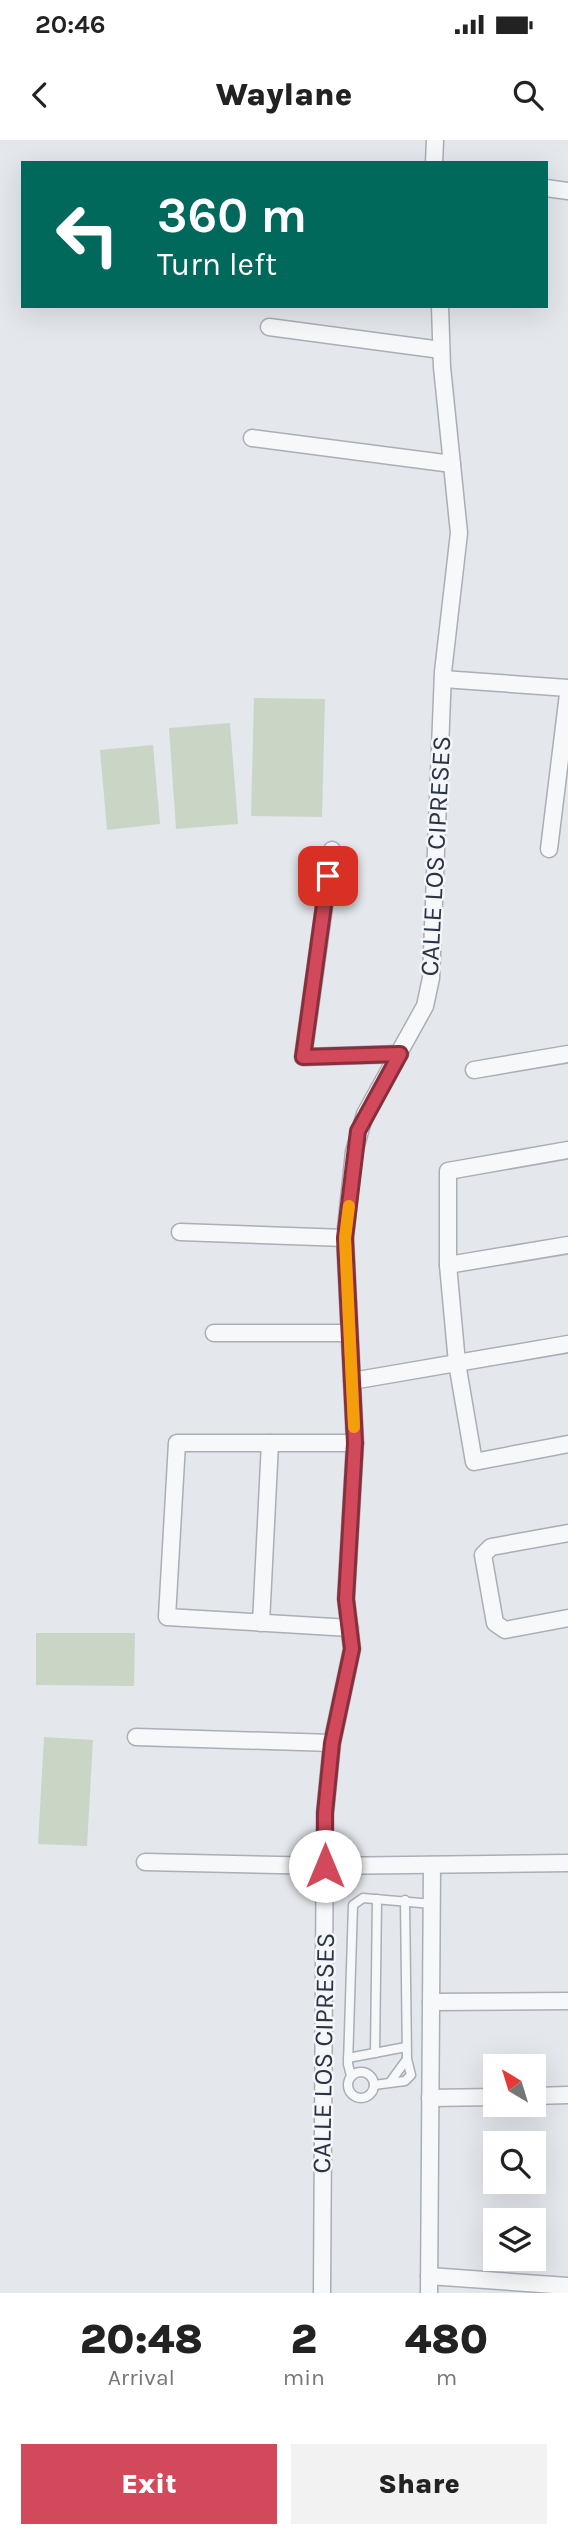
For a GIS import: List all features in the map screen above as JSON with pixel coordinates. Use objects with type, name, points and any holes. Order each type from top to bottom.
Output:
[{"type":"street","points":[[434,161],[435,140]]},
{"type":"street","points":[[548,188],[568,191]]},
{"type":"street","name":"CALLE LOS CIPRESES","points":[[322,2293],[325,1813],[332,1743],[352,1649],[346,1599],[355,1443],[345,1238],[358,1131],[425,1006],[431,978],[443,679],[459,533],[441,350],[440,308]]},
{"type":"street","points":[[269,327],[441,350]]},
{"type":"street","points":[[252,438],[452,464]]},
{"type":"street","points":[[443,679],[568,691],[565,762],[549,849]]},
{"type":"street","points":[[332,850],[303,1057],[400,1054]]},
{"type":"street","points":[[474,1070],[568,1054]]},
{"type":"street","points":[[568,1150],[448,1171],[448,1265],[457,1363],[474,1462],[568,1444]]},
{"type":"street","points":[[180,1232],[345,1238]]},
{"type":"street","points":[[448,1265],[568,1245]]},
{"type":"street","points":[[214,1333],[348,1333]]},
{"type":"street","points":[[352,1381],[568,1344]]},
{"type":"street","points":[[350,1628],[167,1617],[177,1443],[355,1443]]},
{"type":"street","points":[[261,1623],[270,1443]]},
{"type":"street","points":[[568,1533],[491,1547],[483,1555],[499,1628],[505,1630],[568,1618]]},
{"type":"street","points":[[136,1737],[332,1743]]},
{"type":"street","points":[[145,1863],[325,1866],[568,1863]]},
{"type":"street","points":[[429,2293],[432,1865]]},
{"type":"street","points":[[430,2002],[568,2001]]},
{"type":"street","points":[[546,2096],[568,2095]]},
{"type":"street","points":[[430,2098],[483,2097]]},
{"type":"street","points":[[429,2276],[568,2286]]},
{"type":"lane","points":[[374,2085],[369,2095],[354,2096],[348,2089],[351,2076],[348,2057],[353,1905],[363,1898],[432,1904]]},
{"type":"lane","points":[[375,2053],[377,1899]]},
{"type":"lane","points":[[374,2085],[391,2081],[407,2059],[405,1900]]},
{"type":"lane","points":[[348,2057],[406,2047]]},
{"type":"lane","points":[[351,2076],[366,2073],[374,2085]]},
{"type":"green space","points":[[254,698],[325,699],[322,817],[251,816]]},
{"type":"green space","points":[[230,723],[238,824],[176,829],[169,728]]},
{"type":"green space","points":[[153,745],[160,824],[107,830],[100,750]]},
{"type":"green space","points":[[36,1633],[135,1633],[134,1686],[36,1685]]},
{"type":"green space","points":[[44,1737],[93,1740],[87,1846],[38,1844]]},
{"type":"slow traffic","points":[[349,1206],[345,1238],[354,1427]]},
{"type":"route","points":[[325,1866],[325,1813],[332,1743],[352,1649],[346,1599],[355,1443],[345,1238],[358,1131],[400,1054],[303,1057],[328,876]]}]
